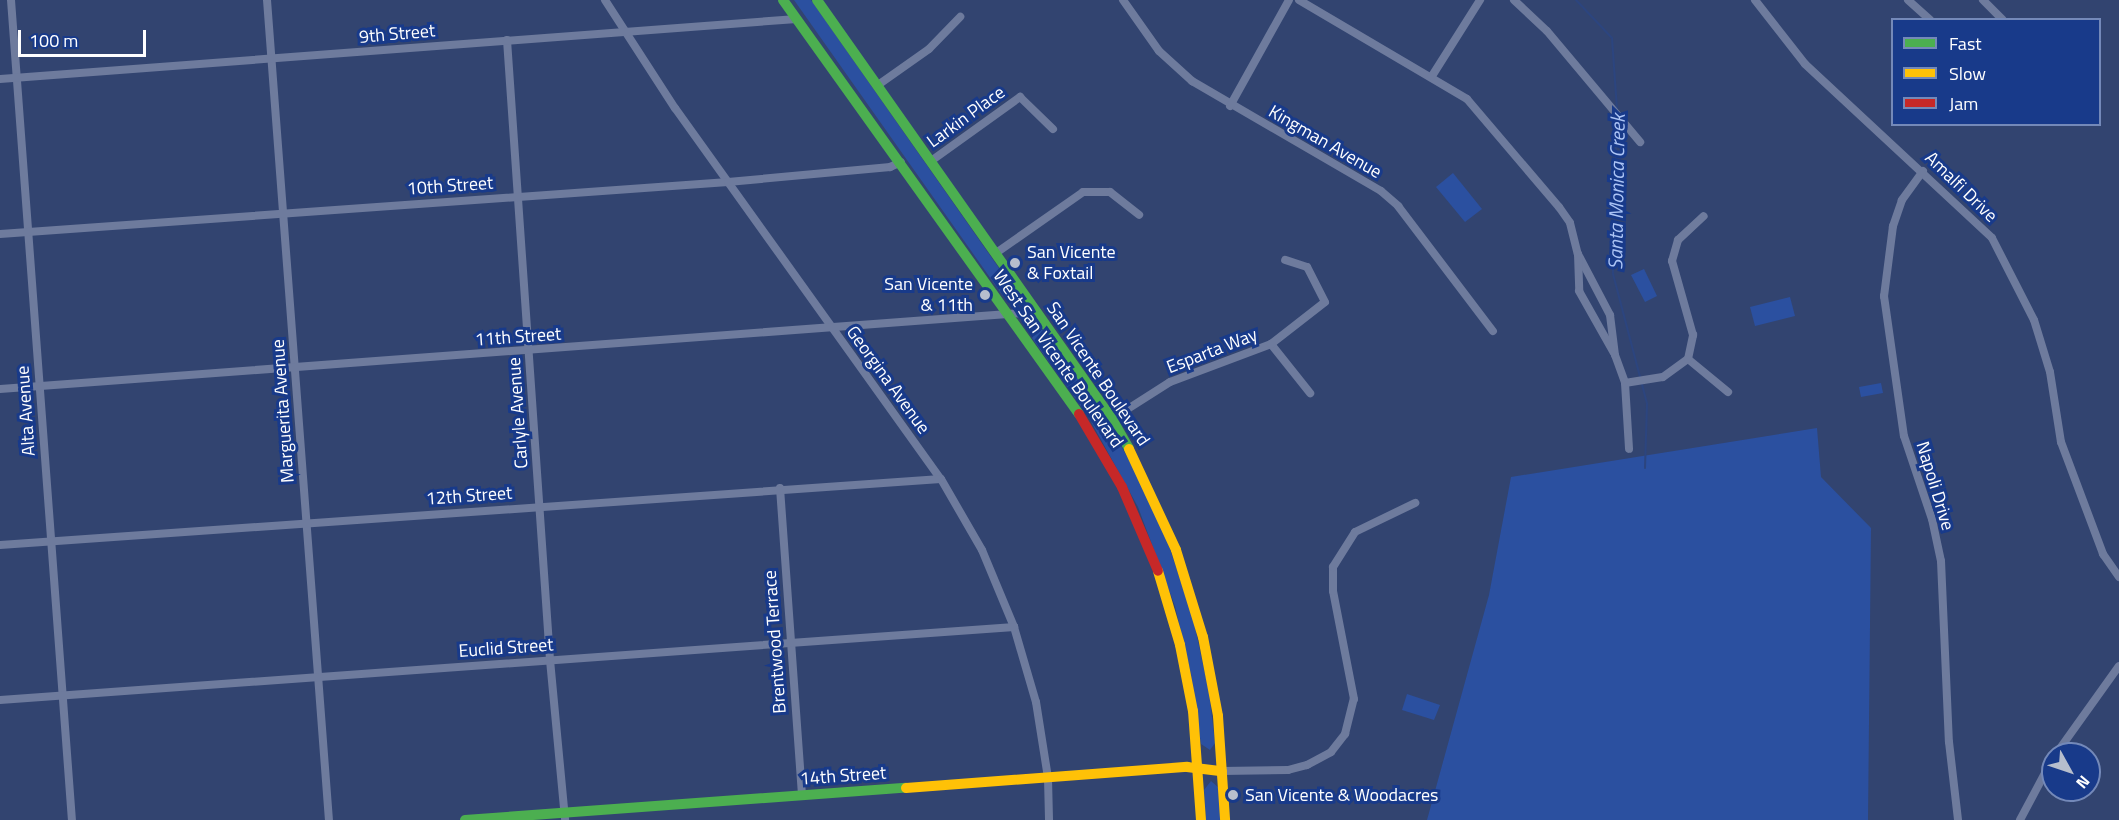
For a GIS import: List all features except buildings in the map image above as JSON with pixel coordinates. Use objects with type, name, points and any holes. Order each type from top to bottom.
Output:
[{"type":"main road","name":"West San Vicente Boulevard","points":[[783,0],[901,162],[1101,447],[1142,527],[1180,645],[1193,711],[1201,820]]},
{"type":"main road","name":"San Vicente Boulevard","points":[[818,0],[1112,419],[1158,508],[1190,589],[1211,674],[1225,820]]},
{"type":"main road","name":"14th Street","points":[[465,820],[565,816],[802,795],[1198,768],[1222,771]]},
{"type":"street","name":"Alta Avenue","points":[[11,0],[72,820]]},
{"type":"street","name":"Marguerita Avenue","points":[[267,0],[328,820]]},
{"type":"street","name":"Georgina Avenue","points":[[605,0],[622,32],[941,479],[982,550],[1014,627],[1036,702],[1048,778],[1049,820]]},
{"type":"street","name":"Kingman Avenue","points":[[1123,0],[1175,69],[1230,106],[1381,191],[1398,206],[1493,331]]},
{"type":"street","points":[[1230,106],[1289,0]]},
{"type":"street","points":[[1299,0],[1432,76],[1484,115],[1570,223],[1578,254],[1579,291],[1615,355],[1625,383],[1629,449]]},
{"type":"street","points":[[1432,76],[1480,0]]},
{"type":"street","points":[[1514,0],[1547,31],[1640,142]]},
{"type":"street","name":"Amalfi Drive","points":[[1755,0],[1805,64],[1923,171],[1992,238],[2023,294],[2050,372],[2061,442],[2103,554],[2119,577]]},
{"type":"street","points":[[1908,0],[1928,18]]},
{"type":"street","points":[[1983,0],[2001,18]]},
{"type":"street","points":[[878,85],[929,49],[960,17]]},
{"type":"street","name":"9th Street","points":[[0,79],[797,19]]},
{"type":"street","name":"Carlyle Avenue","points":[[507,40],[550,660],[565,816]]},
{"type":"street","name":"Larkin Place","points":[[931,161],[1020,97],[1053,129]]},
{"type":"street","name":"10th Street","points":[[0,234],[728,182],[890,167],[901,162]]},
{"type":"street","name":"Napoli Drive","points":[[1923,171],[1902,200],[1893,226],[1884,296],[1905,436],[1932,519],[1941,561],[1949,742],[1958,820]]},
{"type":"street","points":[[996,253],[1083,192],[1110,192],[1139,215]]},
{"type":"street","points":[[1625,383],[1663,377],[1688,359],[1694,335],[1672,261],[1678,240],[1704,216]]},
{"type":"street","points":[[1578,254],[1610,315],[1615,355]]},
{"type":"street","name":"Esparta Way","points":[[1112,419],[1170,382],[1271,344],[1325,302],[1307,267],[1285,260]]},
{"type":"street","name":"11th Street","points":[[0,389],[832,329],[1005,312],[1037,312]]},
{"type":"street","points":[[1271,344],[1310,393]]},
{"type":"street","points":[[1688,359],[1728,392]]},
{"type":"street","name":"12th Street","points":[[0,545],[780,488],[941,479]]},
{"type":"street","name":"Brentwood Terrace","points":[[780,488],[789,642],[802,795]]},
{"type":"street","points":[[1222,771],[1288,770],[1307,765],[1331,752],[1345,734],[1354,699],[1333,591],[1333,567],[1354,532],[1416,503]]},
{"type":"street","name":"Euclid Street","points":[[0,700],[1014,627]]},
{"type":"street","points":[[2064,742],[2119,666]]},
{"type":"street","points":[[2020,820],[2041,780]]},
{"type":"shaded area","points":[[794,0],[811,0],[1015,291],[1003,296]]},
{"type":"shaded area","points":[[1453,173],[1482,209],[1465,222],[1436,187]]},
{"type":"shaded area","points":[[1644,269],[1657,296],[1645,302],[1631,275]]},
{"type":"shaded area","points":[[1790,297],[1795,316],[1755,326],[1750,307]]},
{"type":"shaded area","points":[[1038,328],[1045,331],[1091,395],[1135,470],[1165,534],[1193,618],[1209,692],[1215,743],[1210,750],[1201,744],[1191,674],[1175,606],[1138,507],[1088,416],[1032,338]]},
{"type":"shaded area","points":[[1881,383],[1883,393],[1861,397],[1859,387]]},
{"type":"shaded area","points":[[1817,428],[1821,477],[1871,528],[1868,820],[1427,820],[1489,595],[1511,477]]},
{"type":"shaded area","points":[[1407,694],[1440,705],[1434,720],[1402,710]]},
{"type":"shaded area","points":[[1211,781],[1219,788],[1221,820],[1206,820],[1204,790]]},
{"type":"waterway","name":"Santa Monica Creek","points":[[1576,0],[1612,38],[1617,109]]},
{"type":"waterway","name":"Santa Monica Creek","points":[[1617,118],[1613,274],[1647,404],[1645,468]]},
{"type":"traffic: fast","points":[[783,0],[1079,414]]},
{"type":"traffic: fast","points":[[817,0],[1112,419],[1129,449]]},
{"type":"traffic: fast","points":[[465,820],[906,788]]},
{"type":"traffic: slow","points":[[1129,449],[1176,550],[1203,637],[1218,716],[1225,820]]},
{"type":"traffic: slow","points":[[1158,571],[1180,645],[1193,711],[1201,820]]},
{"type":"traffic: slow","points":[[906,788],[1187,767],[1222,771]]},
{"type":"traffic: jam","points":[[1079,414],[1122,487],[1158,571]]},
{"type":"place","name":"San Vicente & Foxtail","points":[[1015,263]]},
{"type":"place","name":"San Vicente & 11th","points":[[985,295]]},
{"type":"place","name":"San Vicente & Woodacres","points":[[1233,795]]}]
